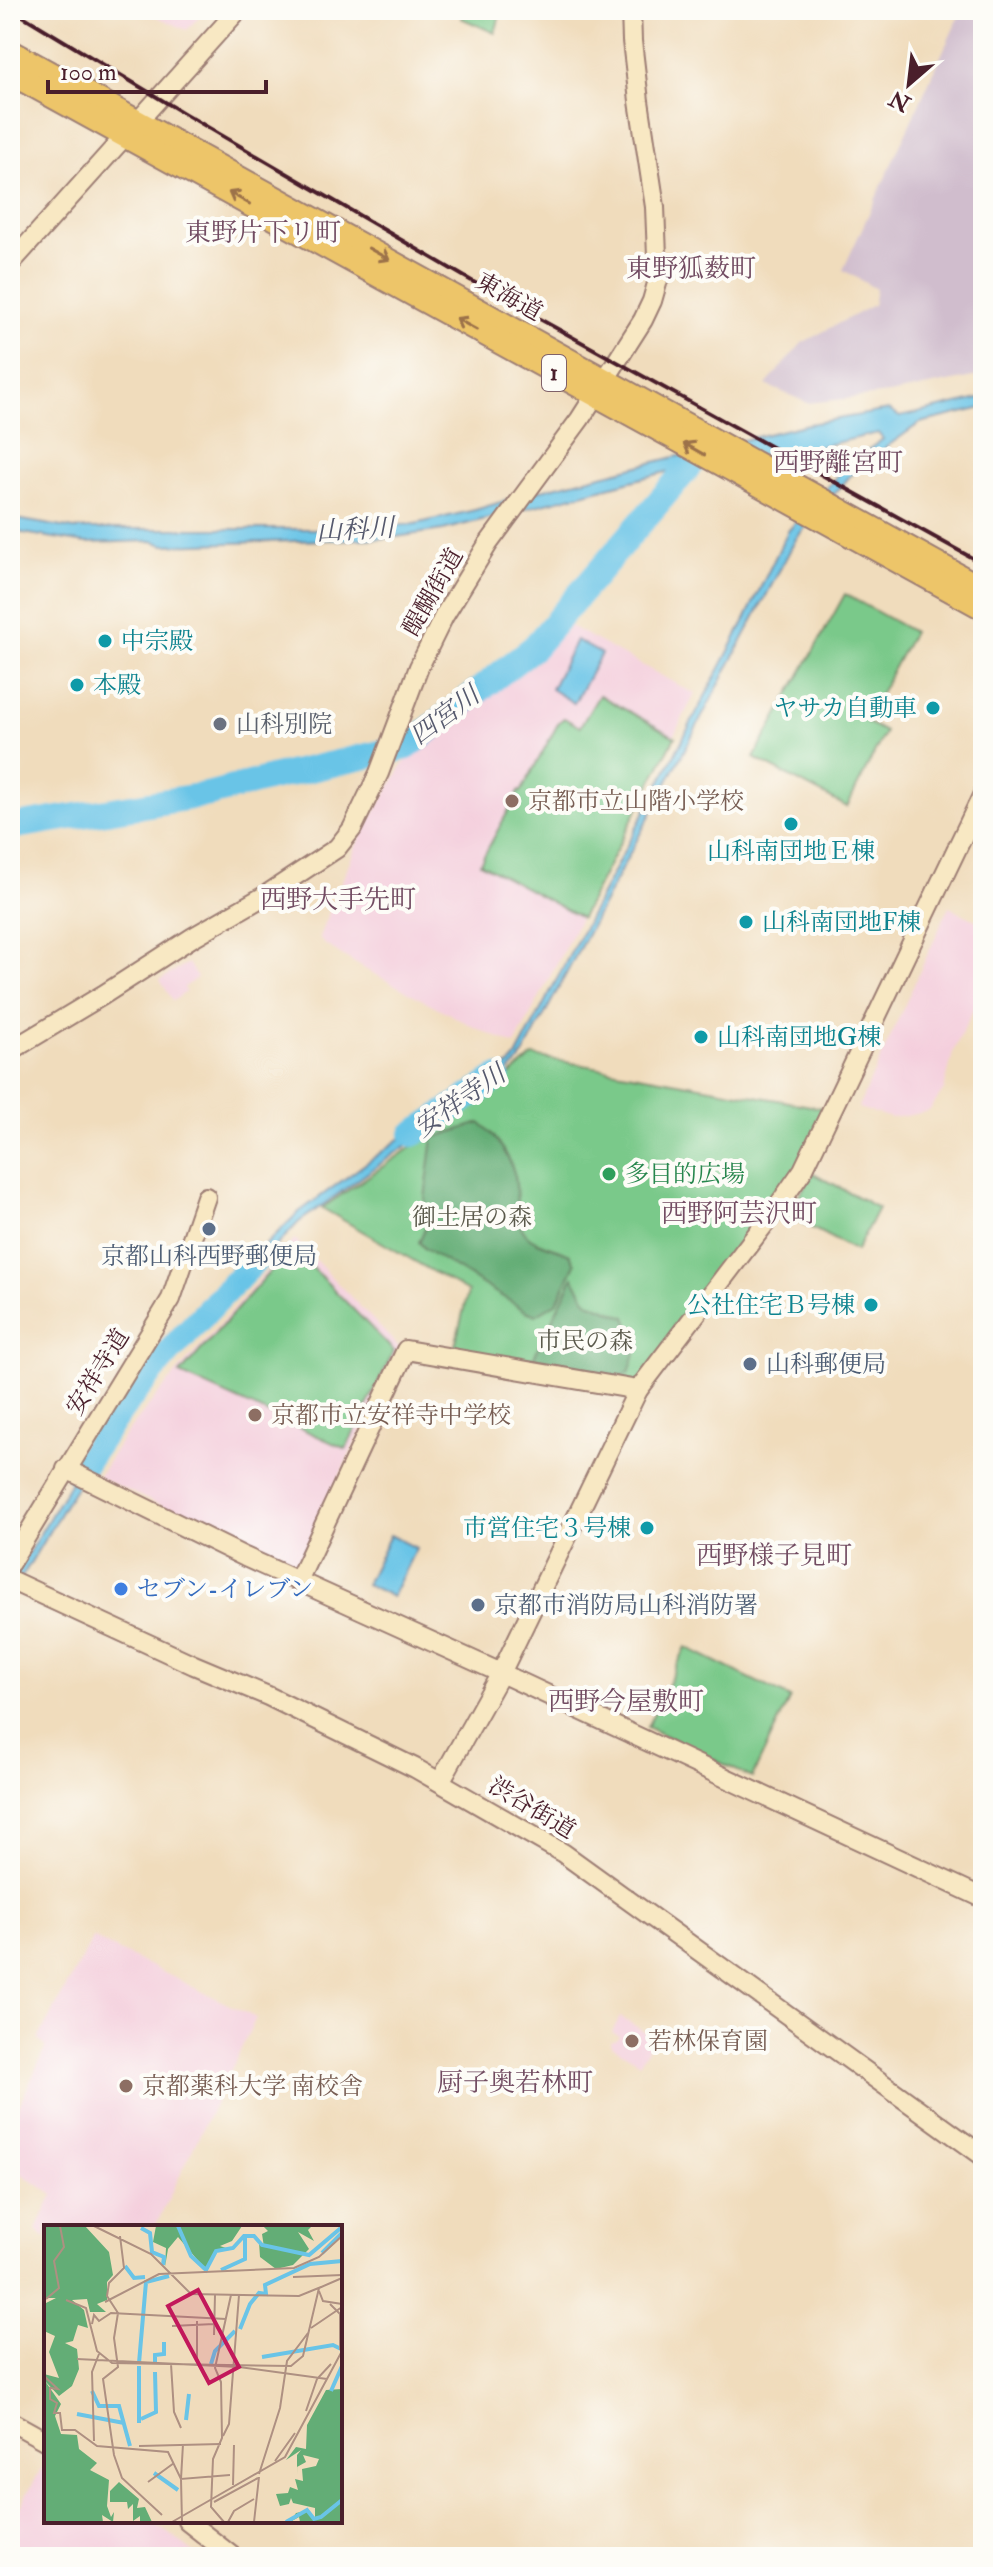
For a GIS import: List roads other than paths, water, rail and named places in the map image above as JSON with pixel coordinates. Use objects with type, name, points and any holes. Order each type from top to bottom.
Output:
[{"type":"highway","name":"東海道","points":[[10,51],[132,129],[600,388],[983,608]]},
{"type":"highway","name":"東海道","points":[[10,73],[132,129]]},
{"type":"highway","name":"東海道","points":[[600,388],[983,589]]},
{"type":"street","points":[[10,264],[238,10]]},
{"type":"street","name":"醍醐街道","points":[[10,1051],[266,895],[337,848],[352,829],[379,773],[433,636],[499,528],[600,388],[643,320],[658,280],[655,207],[639,101],[631,10]]},
{"type":"street","points":[[440,1782],[501,1673],[638,1390],[803,1170],[983,794]]},
{"type":"street","name":"安祥寺道","points":[[10,1563],[171,1299],[206,1197]]},
{"type":"street","points":[[298,1581],[406,1350],[638,1390]]},
{"type":"street","points":[[66,1469],[298,1581],[983,1898]]},
{"type":"street","name":"渋谷街道","points":[[16,1582],[268,1696],[440,1782],[563,1853],[983,2156]]},
{"type":"street","points":[[10,2421],[44,2440]]},
{"type":"street","points":[[190,2523],[233,2557]]},
{"type":"water","name":"山科川","points":[[983,398],[983,408],[920,423],[857,468],[797,537],[520,1061],[488,1092],[299,1222],[226,1299],[108,1439],[10,1597],[10,1584],[89,1451],[174,1355],[262,1248],[299,1212],[398,1140],[454,1109],[514,1061],[742,626],[788,531],[848,464],[883,439],[878,433],[809,449],[689,466],[443,530],[389,538],[164,545],[153,541],[86,543],[10,531],[10,518],[74,529],[332,529],[415,524],[804,425],[888,410],[900,417]]},
{"type":"water","points":[[576,640],[601,654],[574,703],[551,689]]},
{"type":"water","points":[[390,1535],[416,1548],[392,1597],[366,1584]]},
{"type":"waterway","name":"四宮川","points":[[10,827],[210,794],[407,747],[534,647],[693,462]]},
{"type":"waterway","name":"安祥寺川","points":[[413,1134],[497,1078]]},
{"type":"waterway","name":"安祥寺川","points":[[79,1473],[138,1388],[255,1261]]},
{"type":"railway","points":[[13,10],[489,291],[983,564]]},
{"type":"place","name":"中宗殿","points":[[105,641]]},
{"type":"place","name":"本殿","points":[[77,685]]},
{"type":"place","name":"ヤサカ自動車","points":[[933,708]]},
{"type":"place","name":"山科別院","points":[[220,724]]},
{"type":"place","name":"京都市立山階小学校","points":[[512,801]]},
{"type":"place","name":"山科南団地Ｅ棟","points":[[791,824]]},
{"type":"place","name":"山科南団地F棟","points":[[746,922]]},
{"type":"place","name":"山科南団地G棟","points":[[701,1037]]},
{"type":"place","name":"多目的広場","points":[[609,1174]]},
{"type":"place","name":"京都山科西野郵便局","points":[[209,1229]]},
{"type":"place","name":"公社住宅Ｂ号棟","points":[[871,1305]]},
{"type":"place","name":"山科郵便局","points":[[750,1364]]},
{"type":"place","name":"京都市立安祥寺中学校","points":[[255,1415]]},
{"type":"place","name":"市営住宅３号棟","points":[[647,1528]]},
{"type":"place","name":"セブン-イレブン","points":[[121,1589]]},
{"type":"place","name":"京都市消防局山科消防署","points":[[478,1605]]},
{"type":"place","name":"若林保育園","points":[[632,2041]]},
{"type":"place","name":"京都薬科大学 南校舎","points":[[126,2086]]},
{"type":"district","name":"東野片下リ町","points":[[263,233]]},
{"type":"district","name":"東野狐薮町","points":[[691,269]]},
{"type":"district","name":"西野離宮町","points":[[838,463]]},
{"type":"district","name":"西野大手先町","points":[[338,900]]},
{"type":"district","name":"西野阿芸沢町","points":[[739,1214]]},
{"type":"district","name":"西野様子見町","points":[[774,1556]]},
{"type":"district","name":"西野今屋敷町","points":[[626,1702]]},
{"type":"district","name":"厨子奥若林町","points":[[515,2083]]},
{"type":"park label","name":"御土居の森","points":[[472,1217]]},
{"type":"park label","name":"市民の森","points":[[585,1341]]}]
